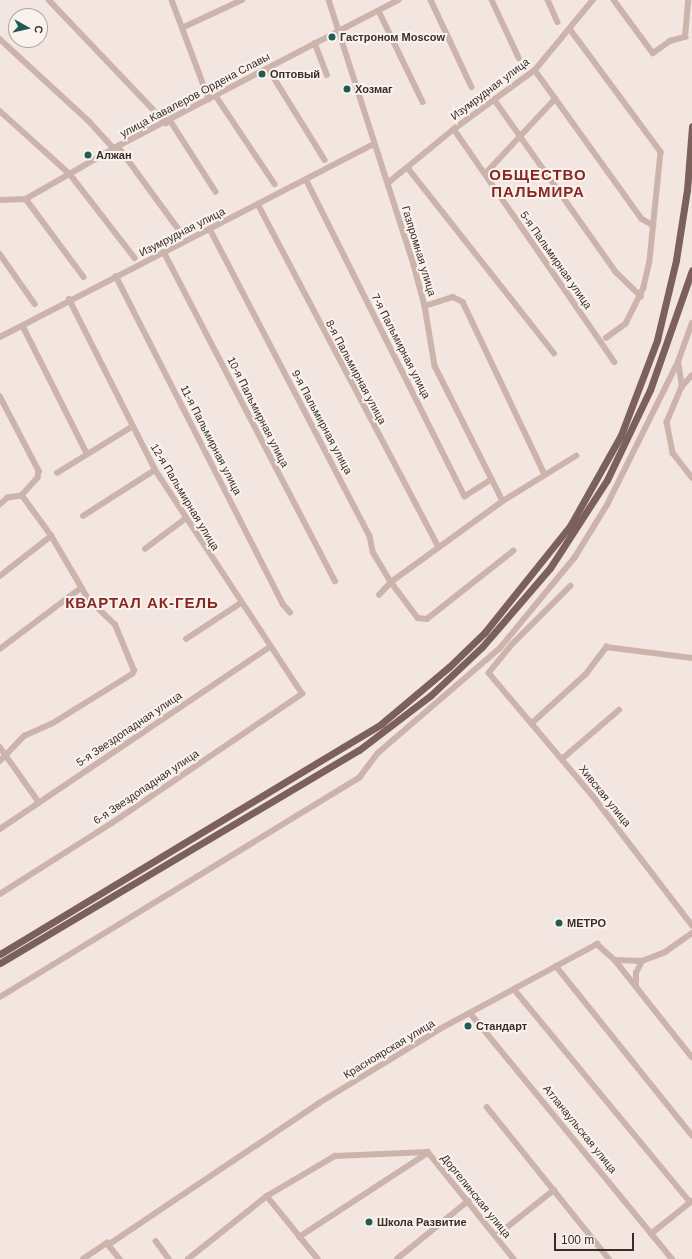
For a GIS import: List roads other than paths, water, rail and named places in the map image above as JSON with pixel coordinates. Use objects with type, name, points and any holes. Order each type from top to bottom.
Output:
[{"type":"main road","points":[[0,954],[381,724],[449,667],[485,632],[570,526],[621,435],[641,387],[657,340],[676,260],[687,190],[692,126]]},
{"type":"main road","points":[[0,963],[352,754],[430,696],[482,647],[550,568],[607,480],[650,390],[692,270]]},
{"type":"street","points":[[49,0],[168,121],[216,192]]},
{"type":"street","points":[[172,0],[184,27],[209,99]]},
{"type":"street","points":[[184,27],[242,0]]},
{"type":"street","name":"Газпромная улица","points":[[329,0],[374,144],[388,183],[425,306],[435,366],[491,480],[503,501]]},
{"type":"street","name":"улица Кавалеров Ордена Славы","points":[[0,200],[26,199],[116,148],[398,0]]},
{"type":"street","points":[[431,0],[472,86]]},
{"type":"street","points":[[492,0],[519,58]]},
{"type":"street","points":[[548,0],[558,22]]},
{"type":"street","name":"Изумрудная улица","points":[[388,183],[454,129],[535,70],[593,0]]},
{"type":"street","points":[[614,0],[653,53],[670,41],[685,37],[688,0]]},
{"type":"street","points":[[379,11],[423,102]]},
{"type":"street","points":[[570,28],[661,152],[650,261],[641,296],[626,324],[607,338]]},
{"type":"street","points":[[0,39],[116,148],[180,232]]},
{"type":"street","points":[[315,44],[327,75]]},
{"type":"street","points":[[268,68],[325,160]]},
{"type":"street","points":[[535,70],[642,219],[653,225]]},
{"type":"street","points":[[216,96],[275,184]]},
{"type":"street","points":[[494,99],[616,272],[641,296]]},
{"type":"street","points":[[485,174],[555,99]]},
{"type":"street","points":[[0,111],[70,174],[135,258]]},
{"type":"street","name":"5-я Пальмирная улица","points":[[454,129],[615,362]]},
{"type":"street","name":"Изумрудная улица","points":[[0,337],[69,300],[374,144]]},
{"type":"street","points":[[408,168],[554,353]]},
{"type":"street","name":"7-я Пальмирная улица","points":[[306,179],[465,496],[491,480]]},
{"type":"street","points":[[26,199],[84,277]]},
{"type":"street","name":"8-я Пальмирная улица","points":[[258,204],[439,547]]},
{"type":"street","name":"9-я Пальмирная улица","points":[[210,229],[370,536],[373,552],[391,582],[418,618],[427,619],[456,599],[513,552]]},
{"type":"street","name":"10-я Пальмирная улица","points":[[164,252],[335,581]]},
{"type":"street","points":[[0,254],[35,304]]},
{"type":"street","name":"11-я Пальмирная улица","points":[[116,276],[283,604],[290,612]]},
{"type":"street","points":[[425,306],[452,297],[459,298],[545,475]]},
{"type":"street","name":"12-я Пальмирная улица","points":[[69,300],[155,470],[185,519],[302,694]]},
{"type":"street","points":[[0,997],[359,778],[378,753],[500,648],[574,557],[607,505],[678,362],[692,323]]},
{"type":"street","points":[[23,326],[87,453]]},
{"type":"street","points":[[678,362],[682,387]]},
{"type":"street","points":[[692,376],[682,387],[667,422],[673,453],[692,477]]},
{"type":"street","points":[[0,396],[37,464],[38,478],[22,496],[8,498],[0,505]]},
{"type":"street","points":[[57,473],[87,453],[133,426]]},
{"type":"street","points":[[379,595],[391,582],[503,501],[576,456]]},
{"type":"street","points":[[83,516],[155,470]]},
{"type":"street","points":[[0,761],[7,757],[24,736],[53,723],[132,674],[134,670],[115,625],[96,609],[51,536],[22,496]]},
{"type":"street","points":[[145,549],[185,519]]},
{"type":"street","points":[[0,576],[51,536]]},
{"type":"street","name":"Хивская улица","points":[[571,586],[512,645],[489,673],[562,759],[692,925]]},
{"type":"street","points":[[0,649],[82,588]]},
{"type":"street","points":[[186,639],[241,603]]},
{"type":"street","name":"5-я Звездопадная улица","points":[[0,829],[270,647]]},
{"type":"street","points":[[532,722],[586,674],[606,647],[692,658]]},
{"type":"street","name":"6-я Звездопадная улица","points":[[0,894],[112,823],[302,694]]},
{"type":"street","points":[[562,759],[619,710]]},
{"type":"street","points":[[0,747],[39,802]]},
{"type":"street","points":[[615,960],[642,961],[665,952],[692,933]]},
{"type":"street","name":"Красноярская улица","points":[[83,1259],[108,1244],[319,1103],[424,1038],[471,1014],[597,944],[615,960]]},
{"type":"street","points":[[615,960],[692,1057]]},
{"type":"street","points":[[636,986],[636,973],[642,961]]},
{"type":"street","points":[[556,966],[692,1135]]},
{"type":"street","points":[[514,989],[691,1201],[651,1234]]},
{"type":"street","name":"Атланаульская улица","points":[[471,1014],[672,1259]]},
{"type":"street","points":[[487,1107],[609,1259]]},
{"type":"street","points":[[299,1237],[428,1152]]},
{"type":"street","name":"Доргелинская улица","points":[[188,1259],[267,1196],[336,1156],[428,1152],[514,1259]]},
{"type":"street","points":[[496,1236],[554,1190]]},
{"type":"street","points":[[267,1196],[318,1259]]},
{"type":"street","points":[[397,1259],[468,1201]]},
{"type":"street","points":[[156,1241],[169,1259]]},
{"type":"street","points":[[108,1244],[120,1259]]},
{"type":"place","name":"Гастроном Moscow","points":[[332,37]]},
{"type":"place","name":"Оптовый","points":[[262,74]]},
{"type":"place","name":"Хозмаг","points":[[347,89]]},
{"type":"place","name":"Алжан","points":[[88,155]]},
{"type":"place","name":"МЕТРО","points":[[559,923]]},
{"type":"place","name":"Стандарт","points":[[468,1026]]},
{"type":"place","name":"Школа Развитие","points":[[369,1222]]},
{"type":"district","name":"ОБЩЕСТВО ПАЛЬМИРА","points":[[538,182]]},
{"type":"district","name":"КВАРТАЛ АК-ГЕЛЬ","points":[[142,603]]}]
